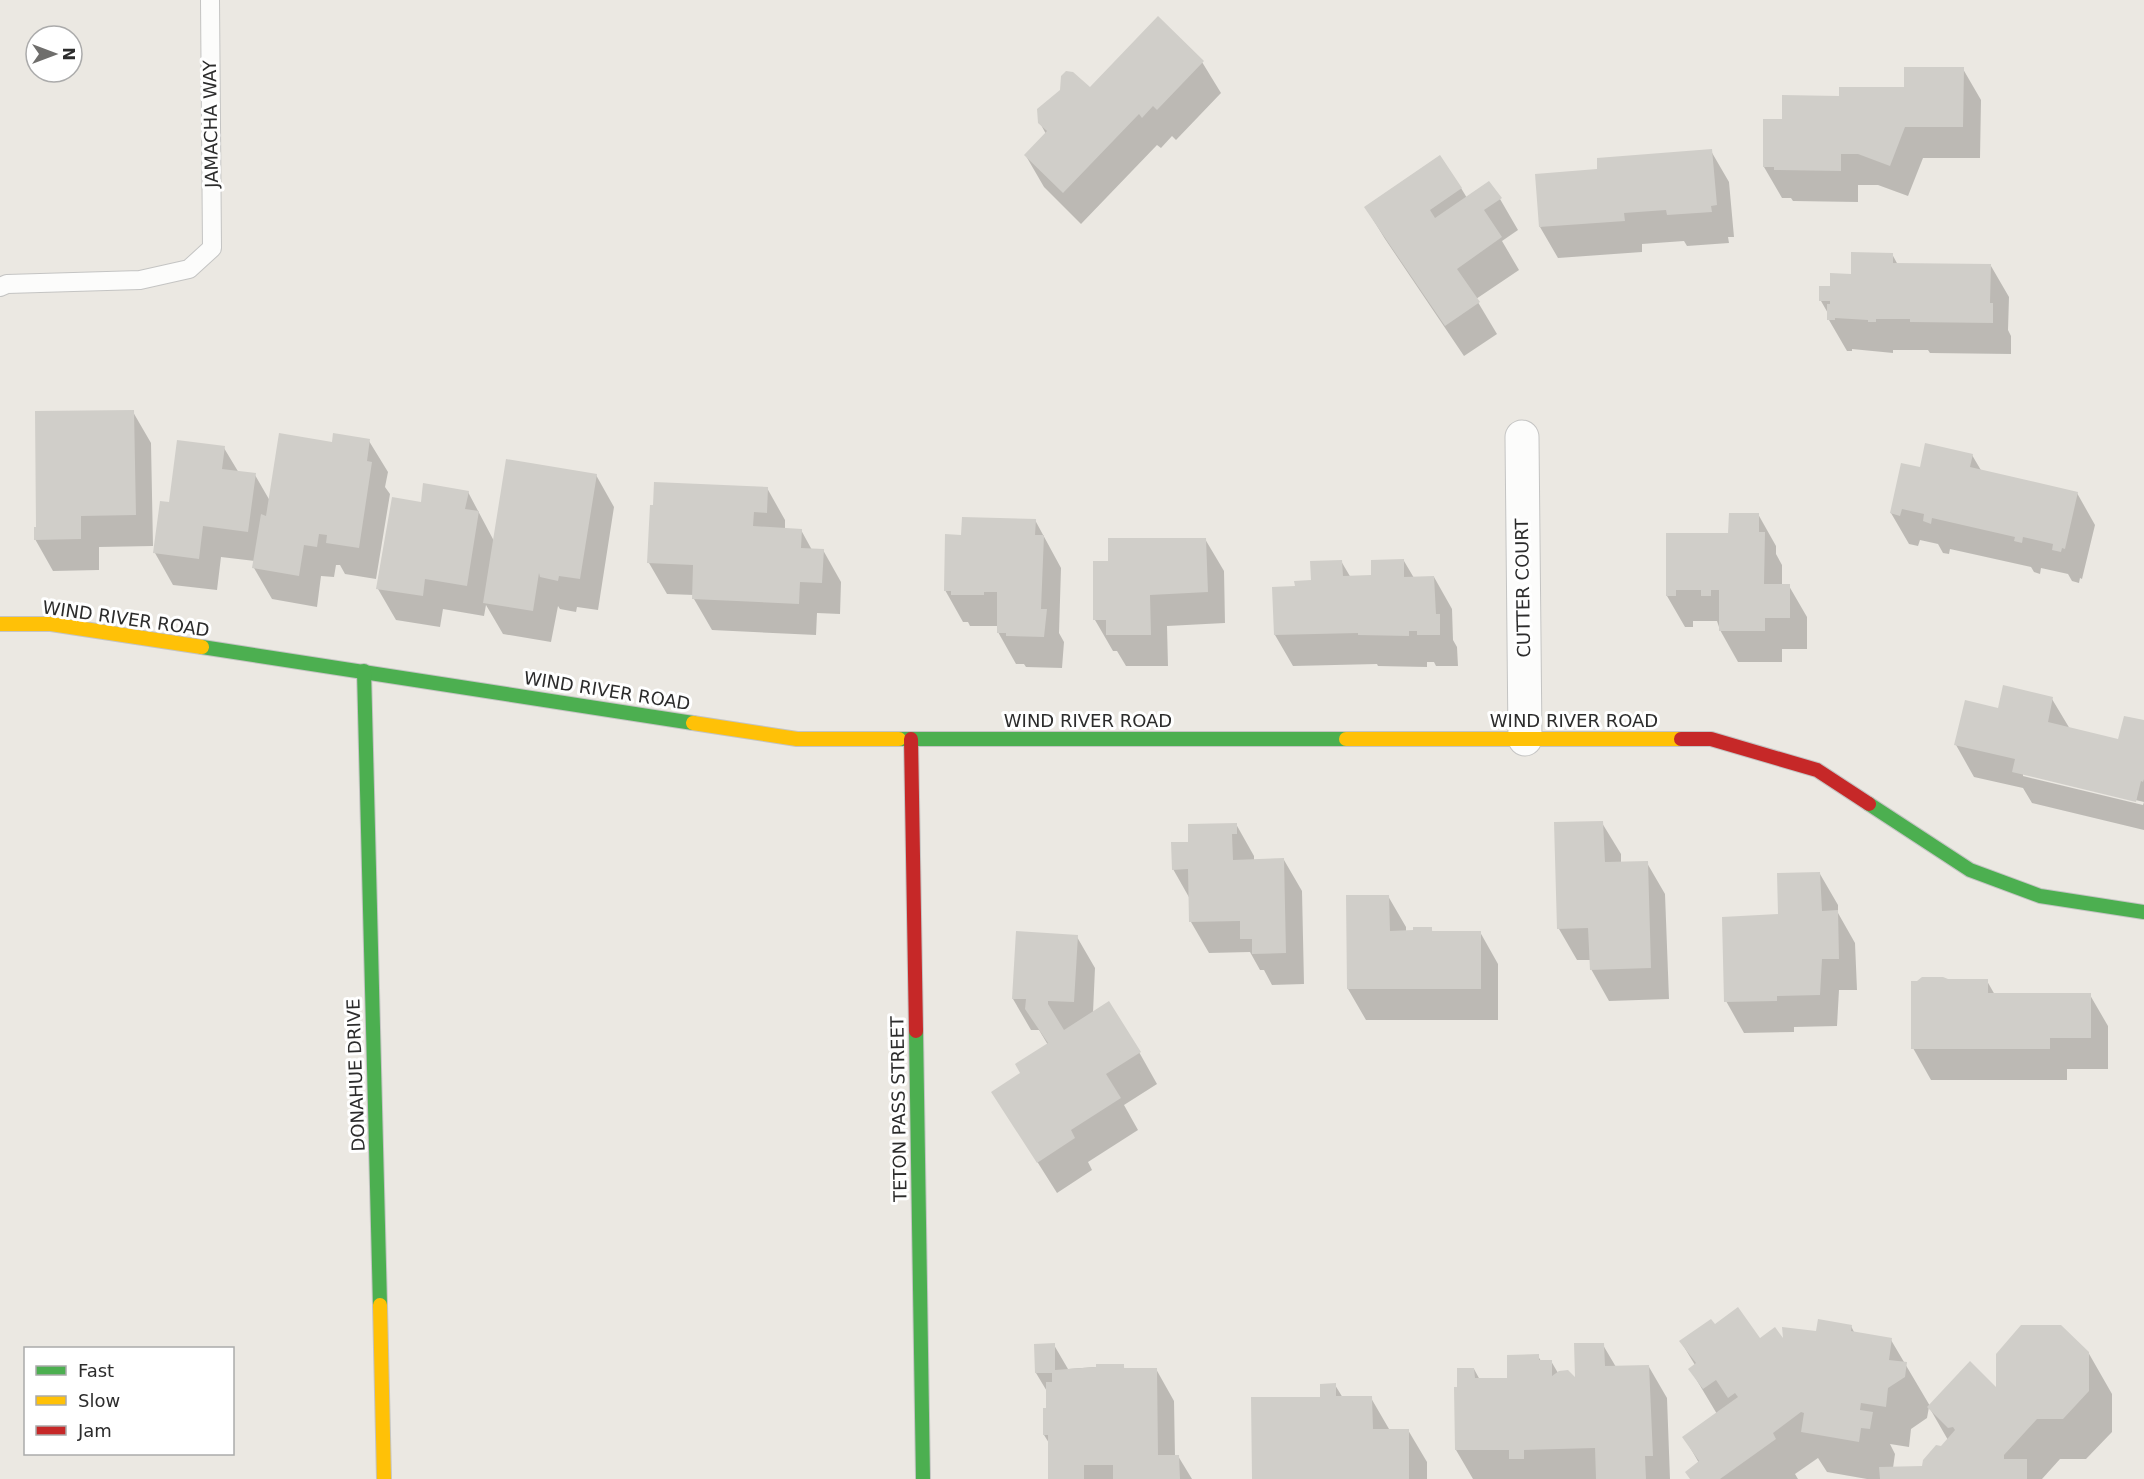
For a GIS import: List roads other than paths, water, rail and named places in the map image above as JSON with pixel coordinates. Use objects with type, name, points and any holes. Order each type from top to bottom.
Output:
[{"type":"street","name":"CUTTER COURT","points":[[1522,437],[1525,739]]},
{"type":"street","name":"WIND RIVER ROAD","points":[[0,624],[51,624],[797,739],[1710,739],[1817,770],[1970,870],[2040,896],[2144,912]]},
{"type":"street","name":"DONAHUE DRIVE","points":[[364,671],[384,1479]]},
{"type":"street","name":"TETON PASS STREET","points":[[911,739],[923,1479]]},
{"type":"lane","name":"JAMACHA WAY","points":[[0,287],[140,280],[189,269],[212,248],[210,0]]}]
